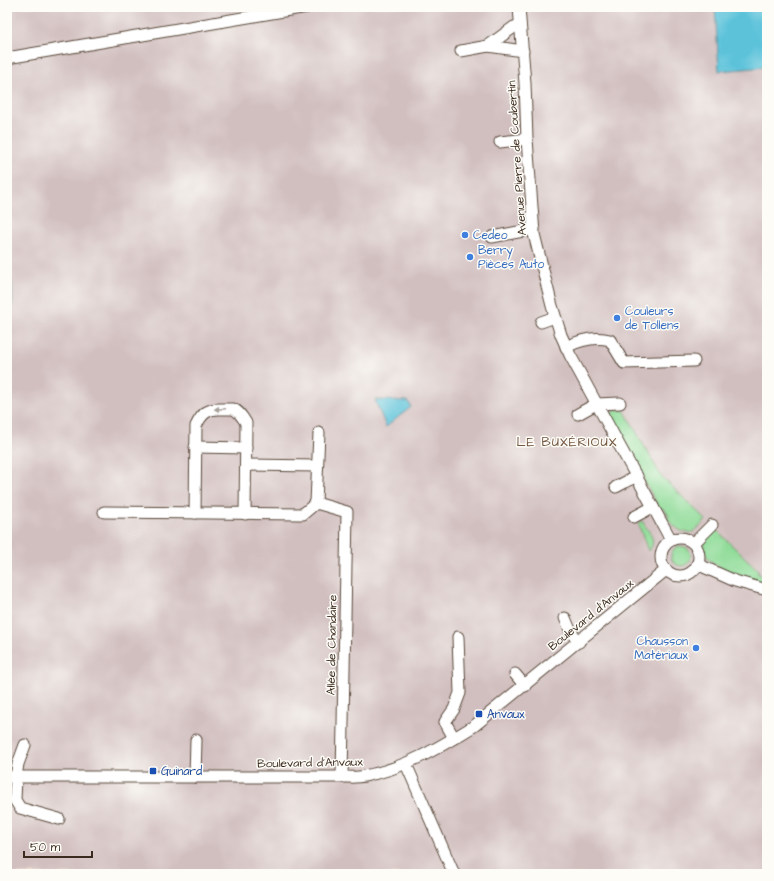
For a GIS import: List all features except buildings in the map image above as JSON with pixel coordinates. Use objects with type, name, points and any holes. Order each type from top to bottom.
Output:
[{"type":"street","points":[[7,58],[307,7]]},
{"type":"street","name":"Avenue Pierre de Coubertin","points":[[519,7],[534,229],[555,317],[566,347],[671,540]]},
{"type":"street","points":[[488,46],[514,27]]},
{"type":"street","points":[[461,51],[488,46],[523,51]]},
{"type":"street","points":[[500,142],[527,139]]},
{"type":"street","points":[[492,237],[534,229]]},
{"type":"street","points":[[541,322],[555,317]]},
{"type":"street","points":[[566,347],[578,341],[598,337],[610,340],[624,362],[694,361]]},
{"type":"street","points":[[578,414],[596,404],[620,403]]},
{"type":"street","points":[[195,513],[196,426],[200,416],[209,410],[233,409],[242,416],[246,423],[245,514]]},
{"type":"street","points":[[104,512],[303,514],[316,503],[319,433]]},
{"type":"street","points":[[195,447],[246,448]]},
{"type":"street","points":[[246,465],[318,466]]},
{"type":"street","points":[[616,487],[637,476]]},
{"type":"street","name":"Allée de Chandaire","points":[[316,503],[347,512],[342,777]]},
{"type":"street","points":[[634,517],[653,507]]},
{"type":"street","points":[[694,543],[712,525]]},
{"type":"street","points":[[683,538],[694,543],[699,553],[694,570],[683,576],[671,574],[666,570],[661,560],[661,554],[666,543],[671,540],[683,538]]},
{"type":"street","points":[[697,564],[735,581],[767,590]]},
{"type":"street","name":"Boulevard d'Anvaux","points":[[12,777],[342,777],[364,776],[406,764],[439,748],[474,726],[666,570]]},
{"type":"street","points":[[565,618],[571,632],[579,642]]},
{"type":"street","points":[[454,738],[445,722],[454,709],[460,694],[458,638]]},
{"type":"street","points":[[515,674],[525,686]]},
{"type":"street","points":[[195,777],[196,740]]},
{"type":"street","points":[[25,745],[12,777],[15,800],[20,808],[59,819]]},
{"type":"street","points":[[406,764],[454,874]]},
{"type":"shaded area","points":[[7,7],[516,7],[516,10],[540,7],[767,7],[767,874],[7,874]]},
{"type":"green space","points":[[624,410],[661,476],[706,520],[694,531],[686,532],[679,530],[667,519],[669,516],[664,509],[660,509],[609,418],[613,411]]},
{"type":"green space","points":[[642,521],[653,540],[653,544],[648,551],[638,523]]},
{"type":"green space","points":[[716,530],[758,570],[758,574],[766,576],[765,580],[760,582],[734,574],[723,569],[707,557],[704,549],[705,541]]},
{"type":"green space","points":[[681,546],[688,549],[691,556],[688,563],[681,566],[674,563],[671,556],[674,549]]},
{"type":"water","points":[[715,7],[767,7],[767,67],[719,71]]},
{"type":"water","points":[[7,263],[13,295],[12,307],[10,313],[7,315]]},
{"type":"water","points":[[375,400],[408,401],[411,407],[386,427]]},
{"type":"place","name":"Cedeo","points":[[465,235]]},
{"type":"place","name":"Berry Pièces Auto","points":[[470,257]]},
{"type":"place","name":"Couleurs de Tollens","points":[[617,318]]},
{"type":"place","name":"Chausson Matériaux","points":[[696,648]]},
{"type":"place","name":"Anvaux","points":[[479,714]]},
{"type":"place","name":"Guinard","points":[[153,771]]},
{"type":"district","name":"LE BUXÉRIOUX","points":[[567,442]]}]
